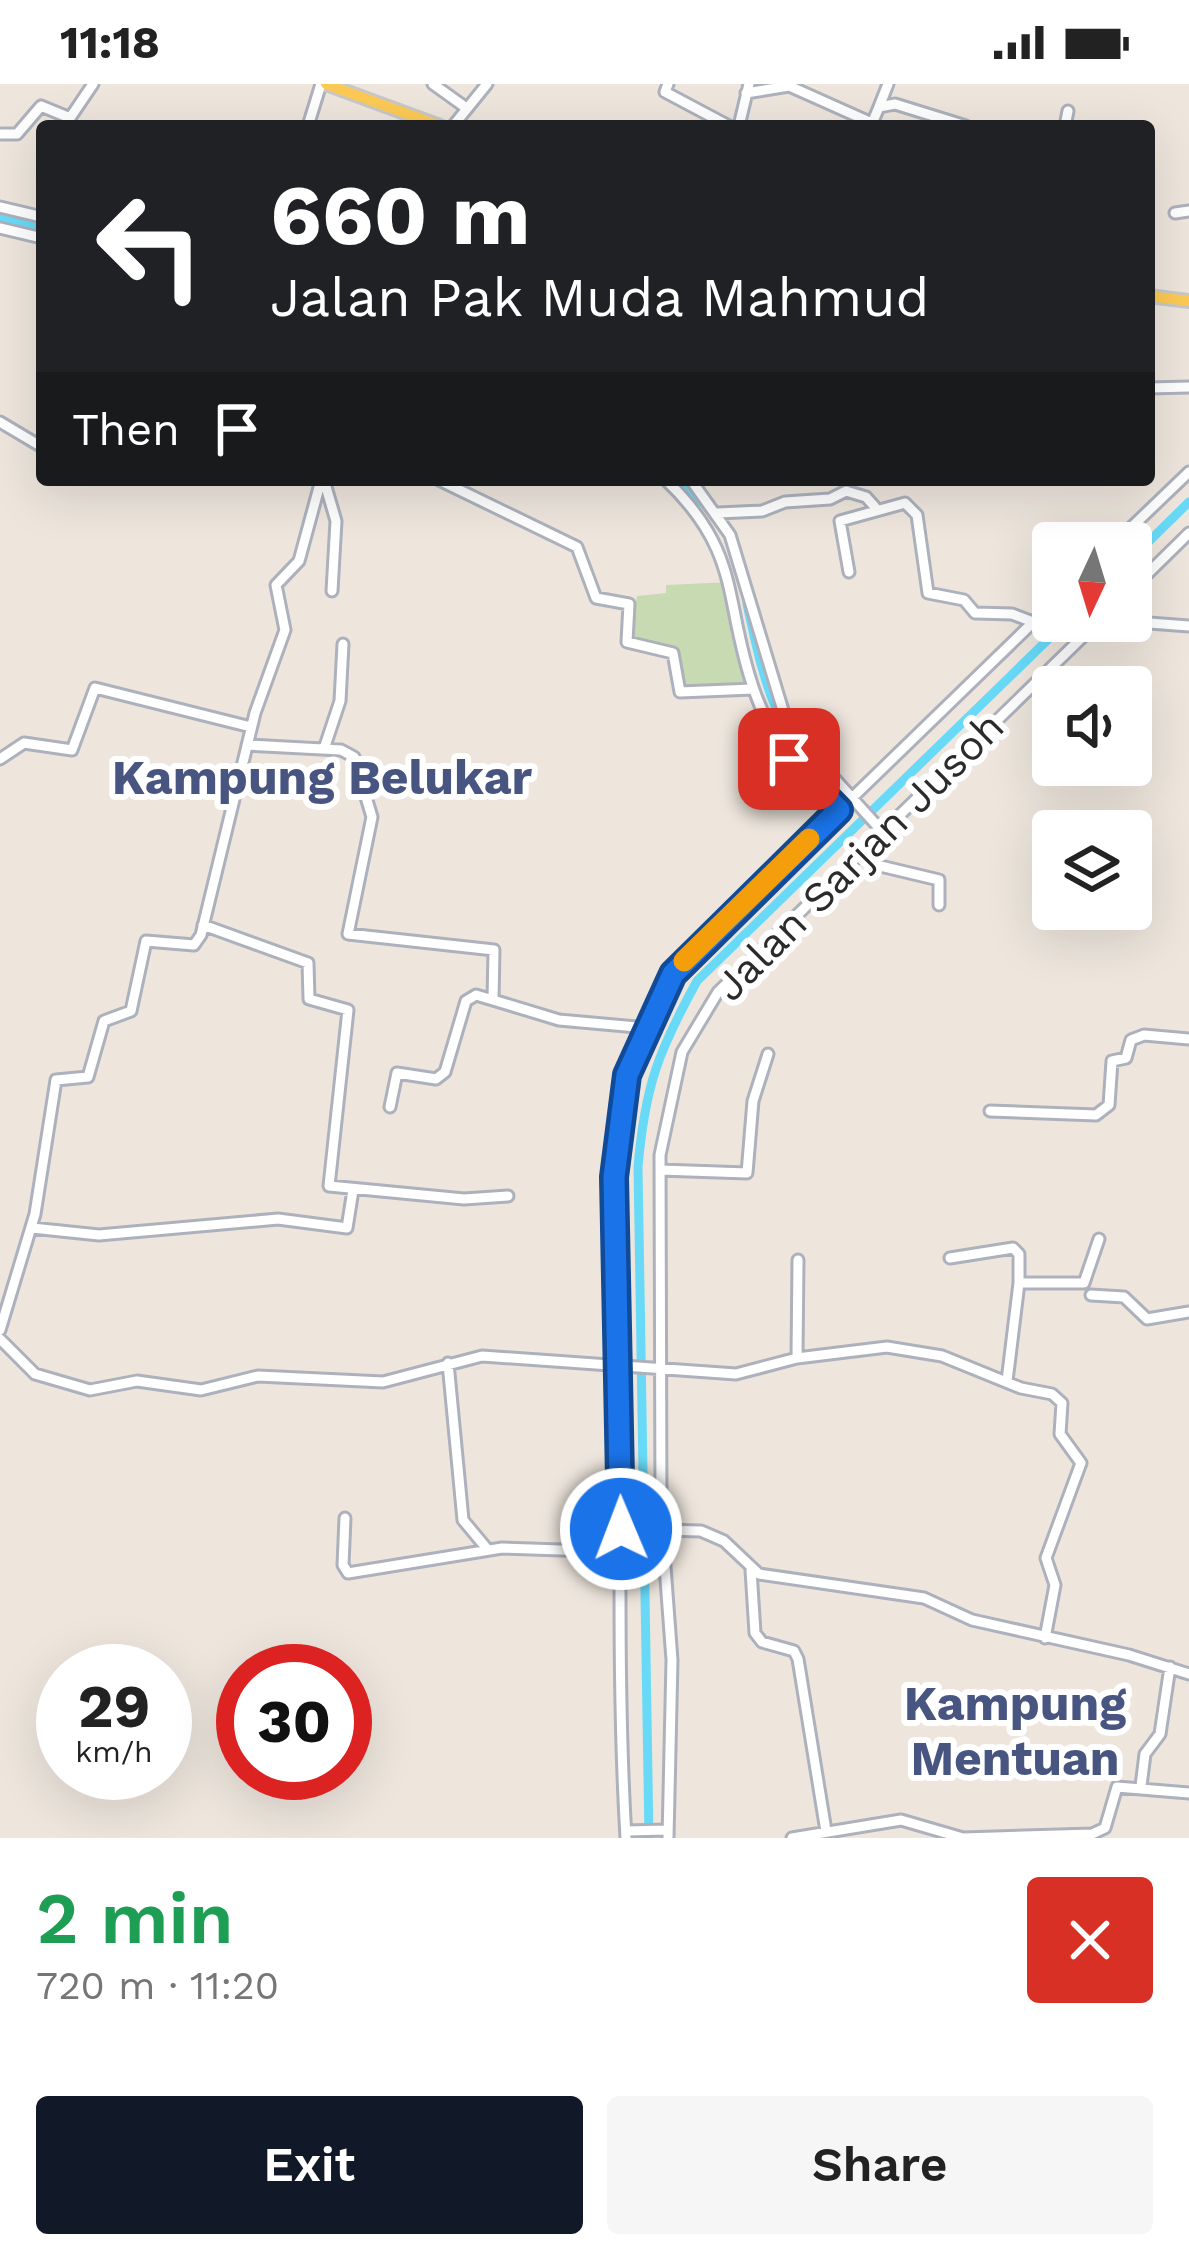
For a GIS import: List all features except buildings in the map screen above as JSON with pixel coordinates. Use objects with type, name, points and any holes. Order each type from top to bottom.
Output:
[{"type":"main road","points":[[324,84],[423,120]]},
{"type":"main road","points":[[1155,297],[1189,302]]},
{"type":"street","points":[[0,134],[17,134],[41,106],[70,118],[93,84]]},
{"type":"street","points":[[310,120],[324,84]]},
{"type":"street","points":[[433,84],[465,107]]},
{"type":"street","points":[[457,120],[487,84]]},
{"type":"street","points":[[668,84],[665,92],[718,120]]},
{"type":"street","points":[[874,120],[888,84]]},
{"type":"street","points":[[740,120],[748,88],[789,86],[861,120]]},
{"type":"street","points":[[879,107],[895,104],[947,120]]},
{"type":"street","points":[[1066,120],[1069,111]]},
{"type":"street","points":[[0,207],[36,216]]},
{"type":"street","points":[[1174,213],[1189,211]]},
{"type":"street","points":[[0,228],[36,237]]},
{"type":"street","points":[[1155,388],[1189,387]]},
{"type":"street","points":[[0,422],[36,444]]},
{"type":"street","points":[[1137,522],[1189,472]]},
{"type":"street","points":[[320,486],[299,561],[276,584],[285,630],[251,727],[203,925],[194,945],[146,941],[131,1011],[104,1022],[88,1077],[56,1080],[32,1228],[0,1334],[35,1374],[90,1390],[137,1381],[201,1390],[258,1376],[382,1382],[482,1356],[736,1374],[797,1358],[876,1348],[919,1351],[1059,1397],[1060,1434],[1081,1457],[1046,1558],[1055,1585],[1046,1638]]},
{"type":"street","points":[[324,486],[336,521],[332,591]]},
{"type":"street","points":[[452,486],[577,547],[596,598],[629,604],[627,642],[673,653],[680,692],[753,689]]},
{"type":"street","points":[[671,486],[714,537],[788,727],[878,827]]},
{"type":"street","points":[[696,486],[718,513],[738,556],[751,636],[753,689],[774,737],[839,810]]},
{"type":"street","points":[[718,513],[761,512],[785,502],[830,500],[846,486],[875,507]]},
{"type":"street","points":[[849,572],[839,524],[875,507],[914,508],[923,581],[933,597],[964,600],[975,614],[1012,614],[1032,621]]},
{"type":"street","points":[[1152,569],[1189,533]]},
{"type":"street","points":[[1152,623],[1189,626]]},
{"type":"street","points":[[665,1832],[628,1833],[616,1668],[621,1552],[627,1529],[615,1152],[627,1075],[686,959],[839,810],[854,803],[1032,624]]},
{"type":"street","name":"Jalan Sarjan Jusoh","points":[[665,1832],[672,1660],[657,1529],[657,1368],[660,1170],[674,1076],[703,1011],[878,827],[1076,642]]},
{"type":"street","points":[[324,749],[340,700],[344,644]]},
{"type":"street","points":[[0,759],[24,743],[71,750],[95,688],[251,727]]},
{"type":"street","points":[[247,745],[324,749],[354,757],[362,796],[371,810],[348,934],[494,950],[493,1000]]},
{"type":"street","points":[[858,853],[872,864],[938,880],[939,905]]},
{"type":"street","points":[[203,925],[308,963],[308,999],[348,1010],[327,1183],[353,1190],[464,1198],[508,1196]]},
{"type":"street","points":[[390,1107],[397,1073],[436,1079],[445,1072],[466,1000],[476,995],[542,1017],[613,1029],[648,1028]]},
{"type":"street","points":[[990,1111],[1096,1115],[1109,1106],[1112,1061],[1126,1058],[1131,1040],[1144,1035],[1189,1039]]},
{"type":"street","points":[[660,1170],[748,1173],[753,1101],[768,1054]]},
{"type":"street","points":[[32,1228],[99,1235],[278,1219],[347,1228],[353,1190]]},
{"type":"street","points":[[1018,1283],[1084,1283],[1099,1239]]},
{"type":"street","points":[[950,1258],[1012,1248],[1019,1254],[1006,1382]]},
{"type":"street","points":[[797,1358],[798,1260]]},
{"type":"street","points":[[1091,1295],[1124,1297],[1147,1319],[1189,1312]]},
{"type":"street","points":[[448,1363],[464,1520],[488,1550]]},
{"type":"street","points":[[345,1518],[343,1565],[348,1573],[488,1550],[621,1552]]},
{"type":"street","points":[[627,1529],[711,1534],[751,1570],[924,1598],[972,1620],[1189,1674]]},
{"type":"street","points":[[751,1570],[755,1633],[762,1642],[794,1651],[798,1659],[826,1831]]},
{"type":"street","points":[[1141,1786],[1145,1754],[1160,1734],[1170,1667]]},
{"type":"street","points":[[792,1838],[915,1820],[963,1838],[1067,1835],[1100,1831],[1108,1822],[1113,1790],[1141,1786],[1189,1793]]},
{"type":"green space","points":[[731,582],[751,685],[682,687],[676,647],[641,646],[629,639],[637,596],[666,593],[666,585]]},
{"type":"waterway","points":[[0,217],[36,225]]},
{"type":"waterway","points":[[685,486],[706,506]]},
{"type":"waterway","points":[[1152,538],[1189,502]]},
{"type":"waterway","points":[[747,604],[777,710],[801,752],[841,799]]},
{"type":"waterway","points":[[649,1838],[638,1167],[655,1070],[697,981],[1045,642]]},
{"type":"slow traffic","points":[[684,961],[809,839]]},
{"type":"district","name":"Kampung Belukar","points":[[322,777]]},
{"type":"district","name":"Kampung Mentuan","points":[[1015,1730]]},
{"type":"route","points":[[621,1529],[614,1177],[622,1096],[634,1054],[673,974],[839,810],[789,759]]}]
